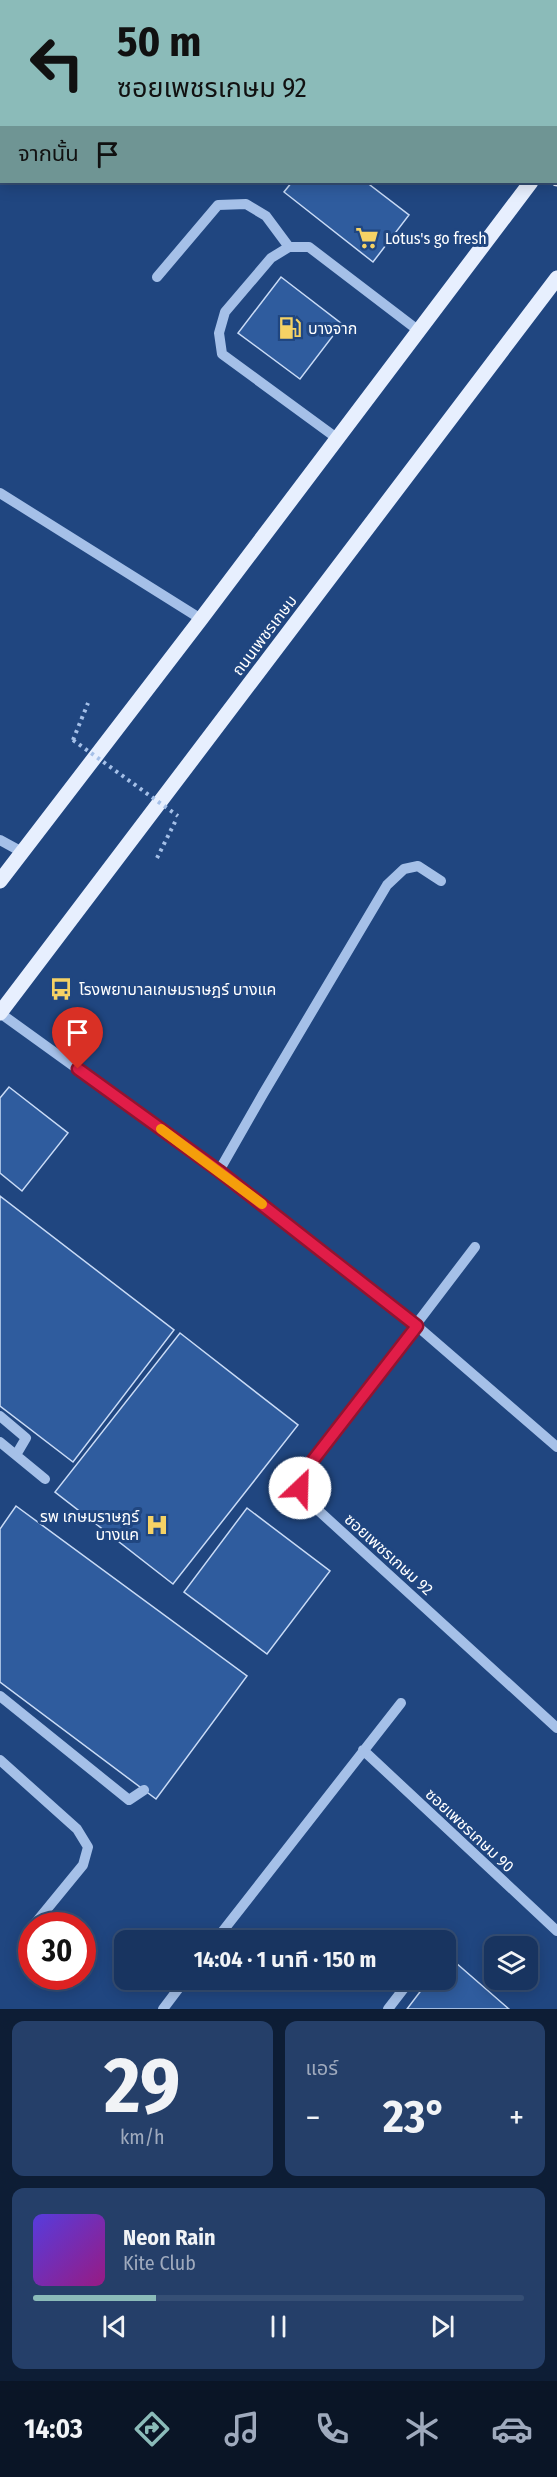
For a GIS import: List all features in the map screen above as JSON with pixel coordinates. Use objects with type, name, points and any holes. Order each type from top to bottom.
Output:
[{"type":"main road","points":[[0,881],[530,183]]},
{"type":"main road","name":"ถนนเพชรเกษม","points":[[0,1013],[557,278]]},
{"type":"street","points":[[157,277],[218,205],[246,204],[266,216],[289,247]]},
{"type":"street","points":[[338,439],[222,354],[219,333],[225,312],[271,258],[289,247],[309,247],[419,331]]},
{"type":"street","points":[[0,493],[201,619]]},
{"type":"street","points":[[0,840],[22,852]]},
{"type":"street","points":[[219,1171],[262,1094],[387,885],[404,869],[418,866],[441,881]]},
{"type":"street","points":[[0,1013],[219,1171],[417,1326],[557,1447]]},
{"type":"street","name":"ซอยเพชรเกษม 92","points":[[476,1247],[300,1477],[300,1488],[308,1501],[557,1728]]},
{"type":"street","points":[[0,1416],[26,1438],[16,1455]]},
{"type":"street","points":[[0,1442],[45,1479]]},
{"type":"street","points":[[0,1696],[129,1800],[144,1790]]},
{"type":"street","points":[[224,1930],[401,1703]]},
{"type":"street","name":"ซอยเพชรเกษม 90","points":[[363,1750],[557,1931]]},
{"type":"street","points":[[0,1760],[77,1829],[88,1847],[83,1865],[45,1912]]},
{"type":"street","points":[[163,2009],[177,1990]]},
{"type":"street","points":[[388,2009],[403,1990]]},
{"type":"path","points":[[88,703],[74,740],[178,816],[157,858]]},
{"type":"building","name":"Lotus's go fresh","points":[[291,183],[367,183],[409,215],[373,262],[284,192]]},
{"type":"building","name":"บางจาก","points":[[281,277],[342,324],[300,379],[238,333]]},
{"type":"building","points":[[9,1087],[68,1133],[22,1191],[0,1173],[0,1098]]},
{"type":"building","points":[[0,1196],[174,1330],[73,1462],[0,1406]]},
{"type":"building","points":[[180,1333],[298,1425],[173,1584],[55,1492]]},
{"type":"building","points":[[16,1506],[247,1676],[156,1799],[0,1682],[0,1529]]},
{"type":"building","points":[[247,1508],[330,1571],[267,1654],[184,1592]]},
{"type":"building","points":[[456,1963],[484,1987],[484,1990],[487,1990],[509,2009],[407,2009],[421,1990],[456,1990]]},
{"type":"slow traffic","points":[[161,1129],[262,1204]]},
{"type":"place","name":"Lotus's go fresh","points":[[367,238]]},
{"type":"place","name":"บางจาก","points":[[290,328]]},
{"type":"place","name":"โรงพยาบาลเกษมราษฎร์ บางแค","points":[[61,989]]},
{"type":"place","name":"รพ เกษมราษฎร์ บางแค","points":[[157,1525]]},
{"type":"route","points":[[78,1069],[219,1171],[417,1326],[300,1477],[300,1488]]}]
